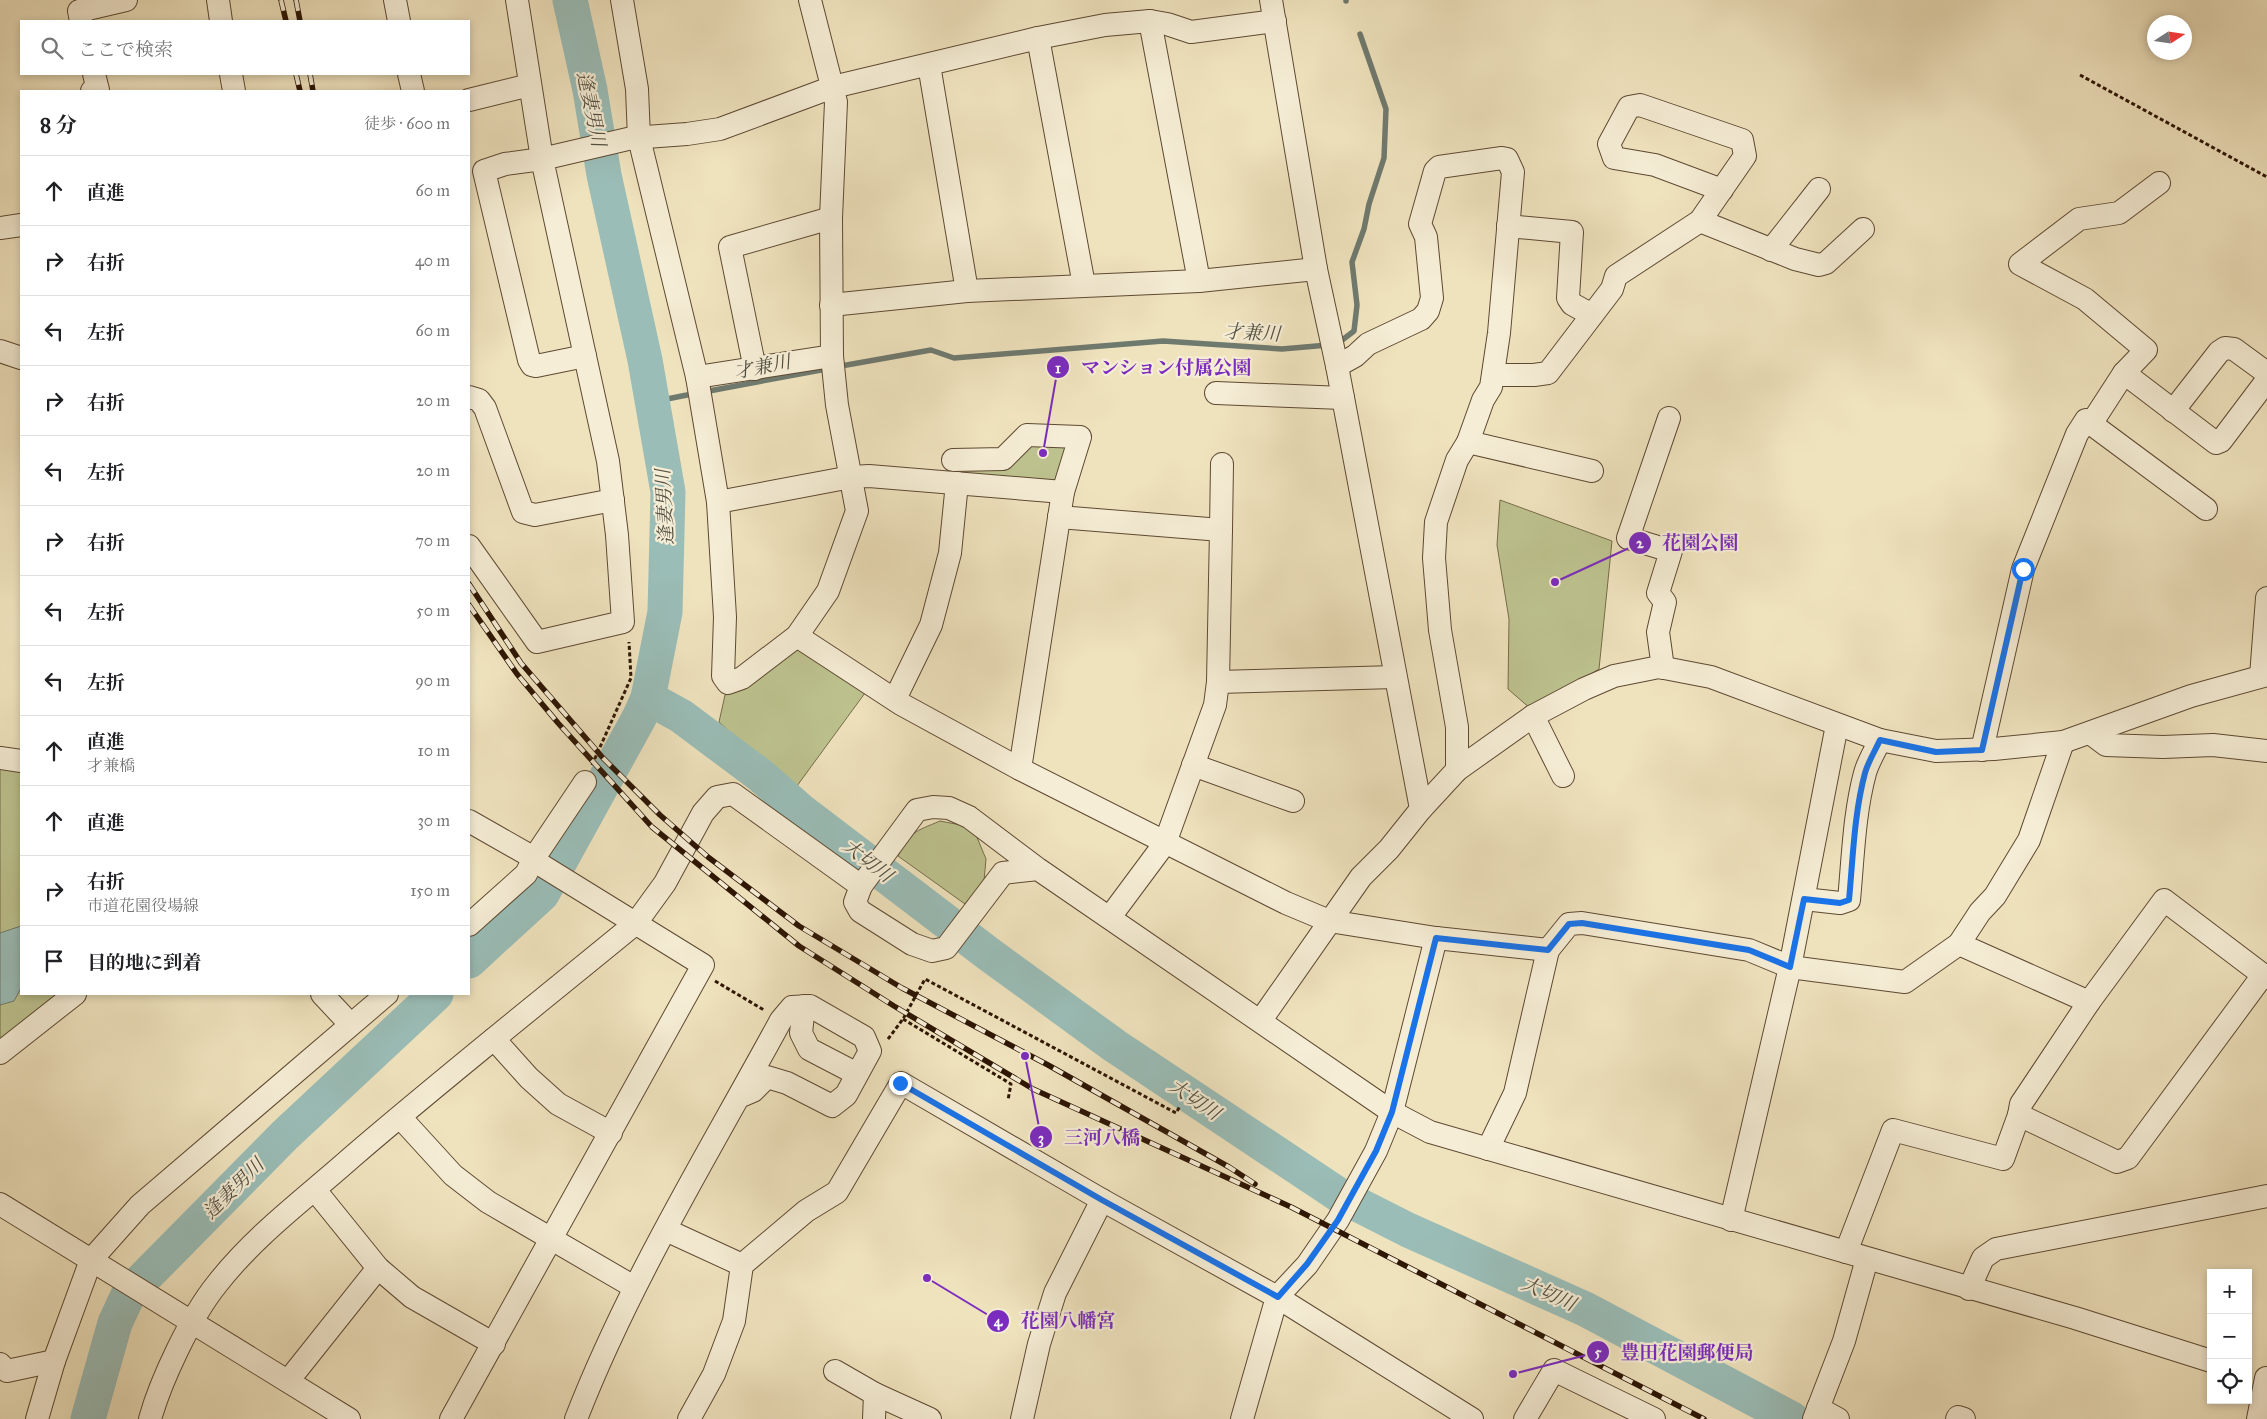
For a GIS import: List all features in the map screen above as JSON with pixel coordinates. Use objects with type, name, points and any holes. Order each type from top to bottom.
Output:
[{"type":"street","points":[[82,20],[79,11],[126,0]]},
{"type":"street","points":[[218,0],[222,20]]},
{"type":"street","points":[[470,547],[537,642],[623,622],[608,461],[585,356],[548,156],[530,85],[517,0]]},
{"type":"street","points":[[622,0],[637,89],[636,138],[697,377],[718,502],[724,617],[723,676],[728,683],[742,678],[797,636],[828,591],[857,511],[837,405],[832,356],[831,218],[836,102],[810,0]]},
{"type":"street","points":[[585,356],[536,366],[532,365],[529,360],[476,174],[505,164],[636,138],[720,129],[833,87],[1038,38],[1106,25],[1150,21],[1167,24],[1191,32],[1273,10],[1316,269],[1334,351],[1421,809]]},
{"type":"street","points":[[1150,21],[1199,281]]},
{"type":"street","points":[[1038,38],[1084,285]]},
{"type":"street","points":[[929,65],[967,291]]},
{"type":"street","points":[[94,75],[98,90]]},
{"type":"street","points":[[231,75],[234,90]]},
{"type":"street","points":[[409,75],[413,90]]},
{"type":"street","points":[[470,100],[530,85]]},
{"type":"street","points":[[1493,375],[1548,373],[1612,289],[1616,276],[1700,222],[1722,190],[1745,156],[1742,140],[1640,104],[1629,107],[1609,144],[1614,158],[1655,165],[1722,190]]},
{"type":"street","points":[[1334,351],[1355,356],[1368,344],[1421,319],[1428,311],[1432,298],[1426,237],[1420,224],[1435,171],[1438,167],[1502,158],[1507,160],[1513,172],[1491,387],[1483,400],[1468,442],[1458,460],[1443,497],[1436,522],[1434,558],[1440,630],[1457,728],[1457,770]]},
{"type":"street","points":[[2091,424],[2124,373],[2146,350],[2086,299],[2020,264],[2080,220],[2120,213],[2159,183]]},
{"type":"street","points":[[1771,250],[1819,189]]},
{"type":"street","points":[[755,369],[730,247],[831,218]]},
{"type":"street","points":[[1700,222],[1795,259],[1819,265],[1826,263],[1863,229]]},
{"type":"street","points":[[0,228],[20,225]]},
{"type":"street","points":[[1508,226],[1572,232],[1568,298],[1572,304],[1592,315]]},
{"type":"street","points":[[831,305],[967,291],[1199,281],[1316,269]]},
{"type":"street","points":[[2173,411],[2219,352],[2225,348],[2234,349],[2267,373]]},
{"type":"street","points":[[0,351],[20,358]]},
{"type":"street","points":[[697,377],[832,356]]},
{"type":"street","points":[[2124,373],[2216,443],[2221,441],[2267,380]]},
{"type":"street","points":[[1216,393],[1343,398]]},
{"type":"street","points":[[470,397],[479,400],[485,408],[523,512],[535,515],[613,500]]},
{"type":"street","points":[[1663,668],[1658,632],[1665,602],[1658,593],[1671,551],[1628,538],[1669,418]]},
{"type":"street","points":[[1982,750],[2023,569],[2078,434],[2086,420],[2206,509]]},
{"type":"street","points":[[953,460],[1003,459],[1028,435],[1080,437],[1063,492],[1020,769]]},
{"type":"street","points":[[1468,442],[1592,471]]},
{"type":"street","points":[[1110,917],[1165,843],[1215,705],[1218,682],[1222,464]]},
{"type":"street","points":[[718,502],[851,477],[869,476],[1063,492]]},
{"type":"street","points":[[895,699],[932,626],[950,553],[957,483]]},
{"type":"street","points":[[1059,517],[1221,530]]},
{"type":"street","points":[[1261,1020],[1360,877],[1389,849],[1421,809],[1457,770],[1533,716],[1584,689],[1614,676],[1663,668],[1711,677],[1880,740],[1936,752],[1982,750],[2063,742],[2191,696],[2264,675],[2263,590]]},
{"type":"street","points":[[797,636],[901,704],[1020,769],[1286,903],[1329,921],[1436,938],[1548,950]]},
{"type":"street","points":[[1218,682],[1395,677]]},
{"type":"street","points":[[1533,716],[1563,776]]},
{"type":"street","points":[[1731,1220],[1790,967],[1837,725]]},
{"type":"street","points":[[2090,733],[2106,745],[2163,747],[2213,745],[2267,751]]},
{"type":"street","points":[[1804,899],[1840,903],[1849,900],[1860,800],[1866,771],[1880,740]]},
{"type":"street","points":[[1488,1149],[1515,1093],[1548,950],[1569,924],[1582,923],[1749,950],[1790,967],[1905,982],[1959,944],[1980,912],[1995,896],[2030,840],[2063,742]]},
{"type":"street","points":[[0,758],[20,761]]},
{"type":"street","points":[[1193,764],[1293,801]]},
{"type":"street","points":[[470,924],[537,862],[585,782]]},
{"type":"street","points":[[150,1419],[157,1394],[193,1322],[216,1285],[252,1244],[400,1117],[636,923],[665,883],[703,813],[717,797],[724,794],[733,794],[861,886]]},
{"type":"street","points":[[1038,869],[1003,873],[946,948],[932,951],[912,944],[860,911],[855,902],[861,886],[917,810],[933,807],[949,808],[969,817],[1038,869],[1261,1020],[1392,1112],[1430,1132],[1969,1289],[2075,1318],[2208,1359]]},
{"type":"street","points":[[451,1419],[704,965],[470,822]]},
{"type":"street","points":[[995,837],[1003,873]]},
{"type":"street","points":[[1838,1419],[1816,1413],[1844,1341],[1856,1255],[1892,1130],[2003,1159],[2019,1115],[2021,1104],[2089,1002],[2164,900],[2265,976],[2128,1158],[2117,1162],[2019,1115]]},
{"type":"street","points":[[1242,1419],[1278,1297],[1307,1264],[1338,1220],[1376,1151],[1392,1112],[1436,938]]},
{"type":"street","points":[[1959,944],[2089,1002]]},
{"type":"street","points":[[0,1053],[74,995]]},
{"type":"street","points":[[323,995],[350,1024]]},
{"type":"street","points":[[37,1419],[54,1361],[96,1262],[140,1205],[386,995]]},
{"type":"street","points":[[804,1006],[801,1033],[810,1049],[857,1074]]},
{"type":"street","points":[[576,1419],[590,1383],[634,1287],[781,1020],[792,1007],[810,1006],[864,1038],[870,1051],[846,1095],[832,1106],[787,1083],[767,1076]]},
{"type":"street","points":[[494,1039],[529,1078],[558,1104],[610,1133]]},
{"type":"street","points":[[763,1054],[767,1076]]},
{"type":"street","points":[[739,1097],[753,1091],[767,1076]]},
{"type":"street","points":[[689,1419],[714,1374],[734,1321],[742,1265],[806,1211],[837,1192],[900,1083],[1102,1200],[1278,1297],[1472,1419]]},
{"type":"street","points":[[400,1117],[453,1175],[488,1202],[634,1287]]},
{"type":"street","points":[[315,1190],[378,1268],[412,1297],[494,1344]]},
{"type":"street","points":[[1969,1289],[1983,1258],[1996,1249],[2267,1196]]},
{"type":"street","points":[[1022,1419],[1038,1344],[1056,1293],[1102,1200]]},
{"type":"street","points":[[0,1204],[349,1419]]},
{"type":"street","points":[[666,1230],[742,1265]]},
{"type":"street","points":[[288,1381],[378,1268]]},
{"type":"street","points":[[0,1364],[8,1371],[54,1361]]},
{"type":"street","points":[[1525,1419],[1554,1370],[1654,1419]]},
{"type":"street","points":[[835,1371],[875,1394],[930,1419]]},
{"type":"street","points":[[2258,1419],[2260,1376]]},
{"type":"street","points":[[874,1419],[875,1394]]},
{"type":"street","points":[[1957,1419],[1958,1417],[1964,1419]]},
{"type":"path","points":[[2080,75],[2267,177]]},
{"type":"path","points":[[585,782],[631,678],[629,636],[623,622]]},
{"type":"path","points":[[700,972],[769,1013]]},
{"type":"path","points":[[887,1040],[903,1019],[925,979],[1176,1113],[1180,1106]]},
{"type":"path","points":[[903,1019],[1011,1084],[1008,1100]]},
{"type":"green space","points":[[1028,439],[1075,441],[1060,487],[953,477],[955,465]]},
{"type":"green space","points":[[1500,500],[1612,541],[1599,669],[1532,710],[1508,689],[1509,619],[1497,545]]},
{"type":"green space","points":[[798,644],[865,693],[794,790],[719,722],[725,695],[745,689]]},
{"type":"green space","points":[[0,767],[20,771],[20,995],[63,995],[0,1045]]},
{"type":"green space","points":[[940,821],[966,826],[976,835],[986,859],[984,881],[965,904],[898,856],[914,833]]},
{"type":"water","points":[[20,926],[20,990],[14,1001],[0,1005],[0,933]]},
{"type":"waterway","name":"逢妻男川","points":[[470,960],[542,894],[639,718],[648,698],[665,612],[668,492],[645,360],[604,175],[590,90],[570,0]]},
{"type":"waterway","name":"才兼川","points":[[1337,344],[1354,331],[1357,305],[1352,262],[1364,229],[1369,204],[1384,158],[1386,109],[1360,34]]},
{"type":"waterway","name":"才兼川","points":[[841,366],[931,350],[954,358],[1163,341],[1282,349],[1328,345]]},
{"type":"waterway","name":"才兼川","points":[[709,391],[821,370]]},
{"type":"waterway","name":"才兼川","points":[[651,394],[667,399],[687,395]]},
{"type":"waterway","name":"大切川","points":[[648,698],[681,716],[760,775],[801,811],[990,955],[1115,1046],[1339,1195],[1408,1230],[1585,1309],[1792,1419]]},
{"type":"waterway","name":"逢妻男川","points":[[88,1419],[115,1323],[129,1293],[285,1135],[435,995]]},
{"type":"railway","points":[[281,0],[286,20]]},
{"type":"railway","points":[[296,0],[300,20]]},
{"type":"railway","points":[[296,75],[300,90]]},
{"type":"railway","points":[[310,75],[313,90]]},
{"type":"railway","points":[[470,586],[521,663],[603,758],[660,815],[708,857],[799,926],[902,988],[1048,1065],[1229,1167],[1255,1184]]},
{"type":"railway","points":[[470,606],[517,674],[558,723],[652,827],[799,946],[894,1006],[1033,1089],[1291,1207],[1704,1419]]},
{"type":"place","name":"マンション付属公園","points":[[1043,453]]},
{"type":"place","name":"花園公園","points":[[1555,582]]},
{"type":"place","name":"三河八橋","points":[[1025,1056]]},
{"type":"place","name":"花園八幡宮","points":[[927,1278]]},
{"type":"place","name":"豊田花園郵便局","points":[[1513,1374]]},
{"type":"route","points":[[900,1083],[1102,1200],[1278,1297],[1307,1264],[1338,1220],[1376,1151],[1392,1112],[1436,938],[1548,950],[1569,924],[1582,923],[1749,950],[1790,967],[1804,899],[1840,903],[1846,903],[1849,900],[1860,800],[1866,771],[1880,740],[1936,752],[1982,750],[2023,569]]}]
